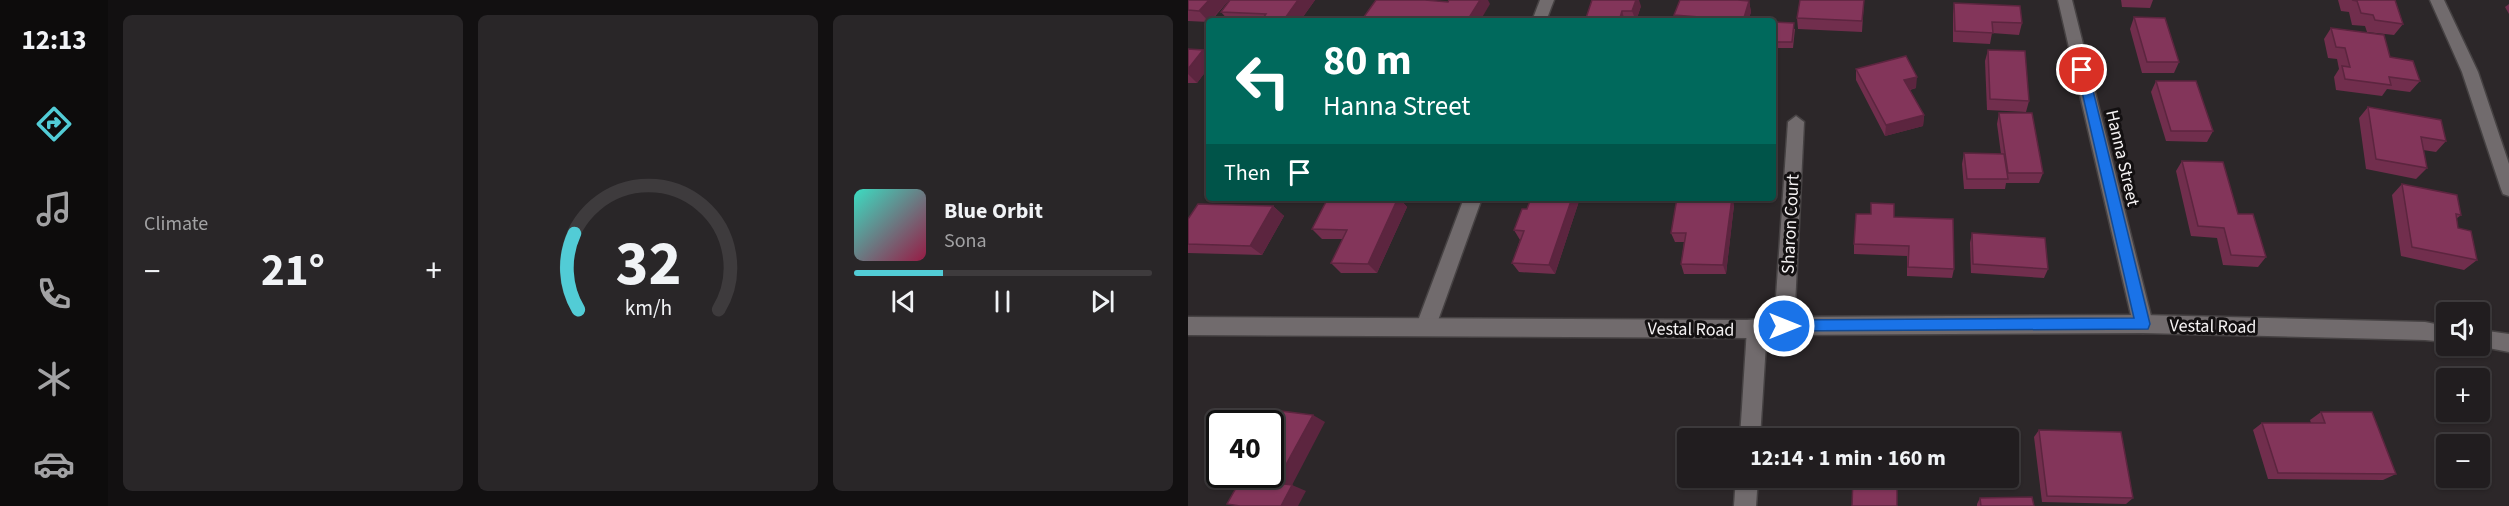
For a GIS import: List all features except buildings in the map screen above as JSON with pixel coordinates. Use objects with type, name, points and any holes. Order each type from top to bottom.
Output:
[{"type":"street","points":[[1540,18],[1547,0]]},
{"type":"street","name":"Hanna Street","points":[[2065,0],[2143,324]]},
{"type":"street","points":[[2437,0],[2470,72],[2509,189]]},
{"type":"street","name":"Sharon Court","points":[[1784,326],[1796,122]]},
{"type":"street","points":[[1426,327],[1472,201]]},
{"type":"street","name":"Vestal Road","points":[[1188,326],[1757,328],[2143,324],[2436,333]]},
{"type":"street","points":[[1751,428],[1757,328]]},
{"type":"street","points":[[2490,340],[2509,343]]},
{"type":"street","points":[[1745,506],[1746,488]]},
{"type":"route","points":[[1784,326],[2143,324],[2082,70]]}]
